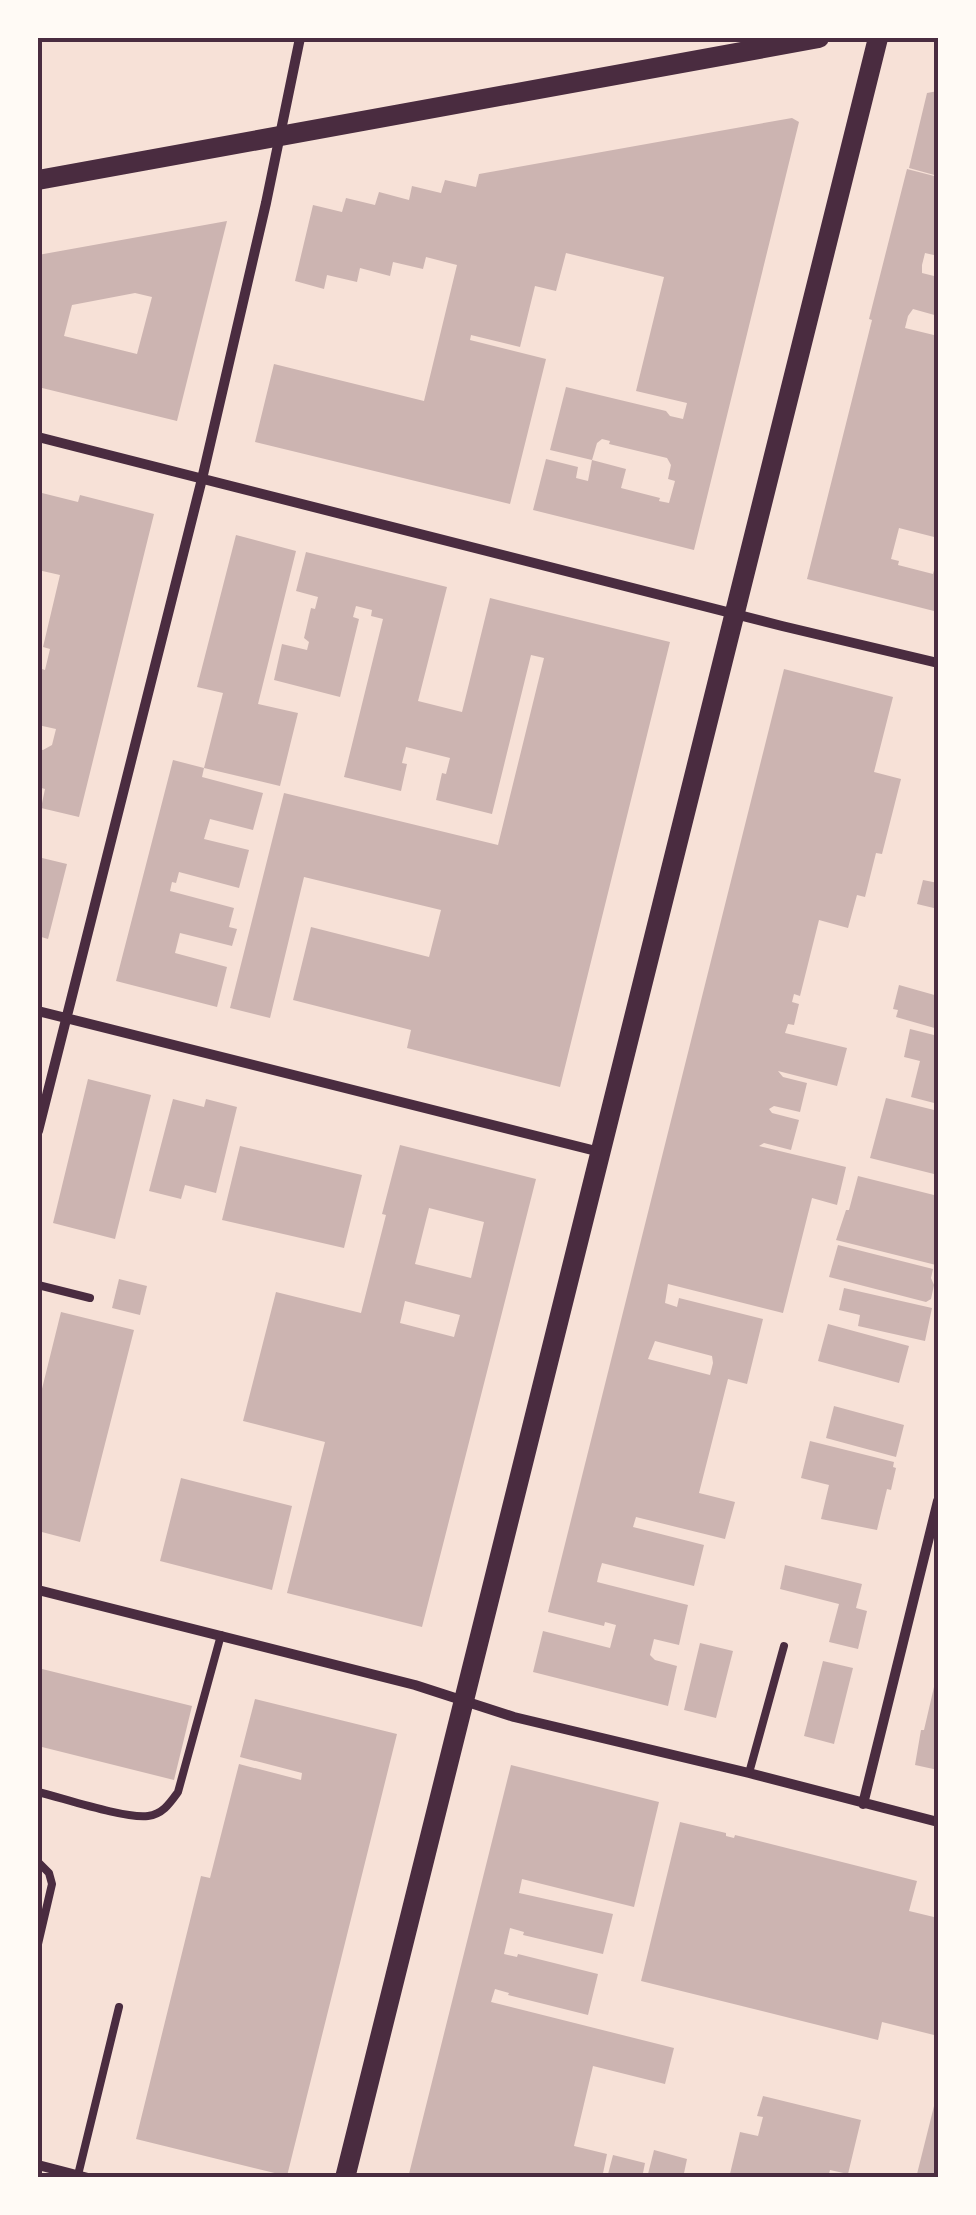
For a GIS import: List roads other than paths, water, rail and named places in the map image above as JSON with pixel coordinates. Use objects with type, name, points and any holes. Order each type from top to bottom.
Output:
[{"type":"main road","points":[[38,180],[819,38]]},
{"type":"main road","points":[[344,2178],[878,38]]},
{"type":"street","points":[[38,1131],[202,479],[300,38]]},
{"type":"street","points":[[38,437],[938,662]]},
{"type":"street","points":[[38,1011],[600,1152]]},
{"type":"street","points":[[863,1804],[938,1501]]},
{"type":"street","points":[[38,1590],[415,1685],[514,1717],[749,1772],[938,1822]]},
{"type":"street","points":[[38,2165],[83,2176]]},
{"type":"lane","points":[[38,1285],[90,1298]]},
{"type":"lane","points":[[38,1792],[149,1816],[167,1808],[178,1792],[222,1636]]},
{"type":"lane","points":[[749,1772],[784,1646]]},
{"type":"lane","points":[[38,1862],[52,1884],[38,1944]]},
{"type":"lane","points":[[83,2176],[118,2008]]}]
